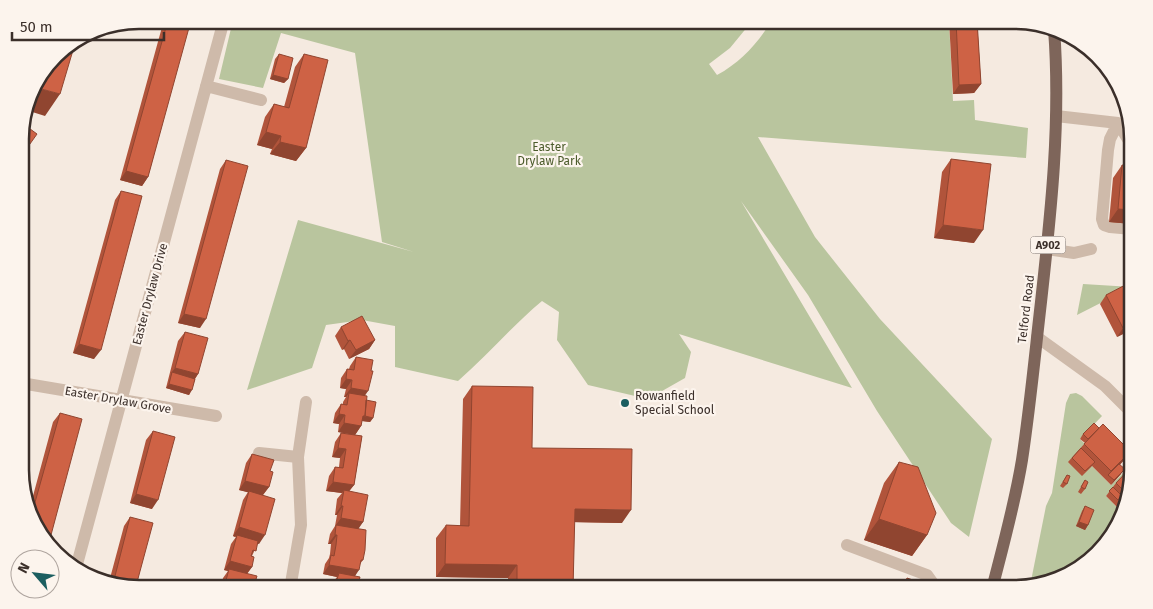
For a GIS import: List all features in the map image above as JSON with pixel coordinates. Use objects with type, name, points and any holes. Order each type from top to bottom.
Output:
[{"type":"main road","name":"Telford Road","points":[[994,580],[1022,460],[1047,249],[1056,116],[1055,37]]},
{"type":"street","name":"Easter Drylaw Drive","points":[[78,561],[222,29]]},
{"type":"street","points":[[206,86],[261,100]]},
{"type":"street","points":[[1056,116],[1118,123]]},
{"type":"street","points":[[1118,123],[1124,132]]},
{"type":"street","points":[[1118,123],[1110,139],[1108,150],[1102,218],[1104,225],[1124,228]]},
{"type":"street","points":[[1047,249],[1074,253],[1091,249]]},
{"type":"street","points":[[1037,337],[1105,386],[1124,405]]},
{"type":"street","name":"Easter Drylaw Grove","points":[[29,384],[216,416]]},
{"type":"street","points":[[292,580],[301,524],[298,457],[306,402]]},
{"type":"street","points":[[259,452],[298,457]]},
{"type":"street","points":[[847,545],[927,575],[931,580]]},
{"type":"green space","name":"Easter Drylaw Park","points":[[231,29],[746,29],[730,48],[709,64],[717,75],[734,64],[748,51],[766,29],[949,29],[953,101],[974,100],[975,120],[1028,128],[1026,158],[758,137],[815,237],[880,319],[992,439],[969,537],[951,523],[877,411],[808,295],[741,201],[852,388],[679,334],[691,352],[685,378],[648,399],[588,385],[557,340],[559,312],[542,301],[458,381],[395,367],[395,326],[362,320],[326,325],[312,368],[247,390],[298,220],[414,252],[382,242],[355,53],[281,33],[263,88],[219,79]]},
{"type":"green space","points":[[1083,284],[1124,287],[1124,291],[1077,315]]},
{"type":"green space","points":[[1076,393],[1082,396],[1102,416],[1080,439],[1086,445],[1092,466],[1111,485],[1124,472],[1123,478],[1106,496],[1117,507],[1113,519],[1097,543],[1087,553],[1063,569],[1032,578],[1046,506],[1052,493],[1066,403],[1070,394]]},
{"type":"building","points":[[165,29],[189,29],[148,177],[126,171]]},
{"type":"building","points":[[956,29],[978,29],[981,84],[959,85]]},
{"type":"building","points":[[73,51],[60,94],[41,89],[61,61]]},
{"type":"building","points":[[279,54],[293,58],[288,79],[273,75]]},
{"type":"building","points":[[304,54],[328,60],[306,148],[280,142],[281,136],[266,132],[274,104],[289,108]]},
{"type":"building","points":[[30,128],[37,134],[29,145]]},
{"type":"building","points":[[951,159],[991,164],[983,230],[943,225]]},
{"type":"building","points":[[226,160],[248,166],[206,319],[184,314]]},
{"type":"building","points":[[1122,165],[1124,165],[1124,209],[1118,209]]},
{"type":"building","points":[[121,191],[142,196],[101,350],[79,344]]},
{"type":"building","points":[[1124,286],[1124,328],[1123,328],[1106,295]]},
{"type":"building","points":[[362,316],[375,340],[356,350],[350,340],[348,341],[341,327]]},
{"type":"building","points":[[185,332],[208,338],[198,374],[175,368]]},
{"type":"building","points":[[356,357],[373,360],[371,371],[373,371],[368,391],[351,388],[352,380],[346,379],[347,369],[354,370]]},
{"type":"building","points":[[172,372],[195,379],[192,390],[169,384]]},
{"type":"building","points":[[472,386],[533,387],[532,448],[632,449],[631,510],[575,509],[573,580],[517,580],[517,565],[445,564],[446,525],[469,526]]},
{"type":"building","points":[[349,393],[367,396],[365,416],[363,416],[361,426],[344,423],[345,415],[339,414],[341,404],[347,405]]},
{"type":"building","points":[[366,400],[376,402],[373,418],[365,416]]},
{"type":"building","points":[[60,413],[82,419],[51,535],[37,512],[35,504]]},
{"type":"building","points":[[1094,423],[1099,428],[1088,439],[1083,434]]},
{"type":"building","points":[[1103,424],[1124,445],[1124,458],[1111,471],[1084,444]]},
{"type":"building","points":[[153,431],[175,437],[158,500],[136,494]]},
{"type":"building","points":[[341,433],[362,436],[354,485],[333,482],[335,467],[343,468],[346,449],[338,448]]},
{"type":"building","points":[[1081,448],[1095,462],[1085,471],[1072,458]]},
{"type":"building","points":[[252,454],[274,460],[270,471],[273,472],[269,487],[245,481]]},
{"type":"building","points":[[899,462],[918,467],[936,513],[927,535],[879,519]]},
{"type":"building","points":[[1119,464],[1124,468],[1114,480],[1108,475]]},
{"type":"building","points":[[1067,475],[1070,476],[1067,484],[1063,482]]},
{"type":"building","points":[[1124,475],[1122,489],[1116,483]]},
{"type":"building","points":[[1085,480],[1088,482],[1085,489],[1081,487]]},
{"type":"building","points":[[1113,487],[1121,495],[1120,497],[1118,500],[1109,491]]},
{"type":"building","points":[[344,490],[368,495],[363,522],[341,518]]},
{"type":"building","points":[[249,491],[275,499],[265,535],[239,527]]},
{"type":"building","points":[[1085,506],[1094,510],[1088,525],[1079,522]]},
{"type":"building","points":[[130,517],[153,523],[138,580],[115,577]]},
{"type":"building","points":[[336,525],[366,530],[365,550],[359,570],[329,565],[331,555],[334,556],[336,545]]},
{"type":"building","points":[[237,535],[258,541],[256,551],[253,550],[251,556],[254,557],[252,567],[230,561]]},
{"type":"building","points":[[229,569],[257,576],[256,580],[226,580]]},
{"type":"building","points":[[339,573],[360,577],[359,580],[337,580]]},
{"type":"place","name":"Rowanfield Special School","points":[[625,403]]}]
